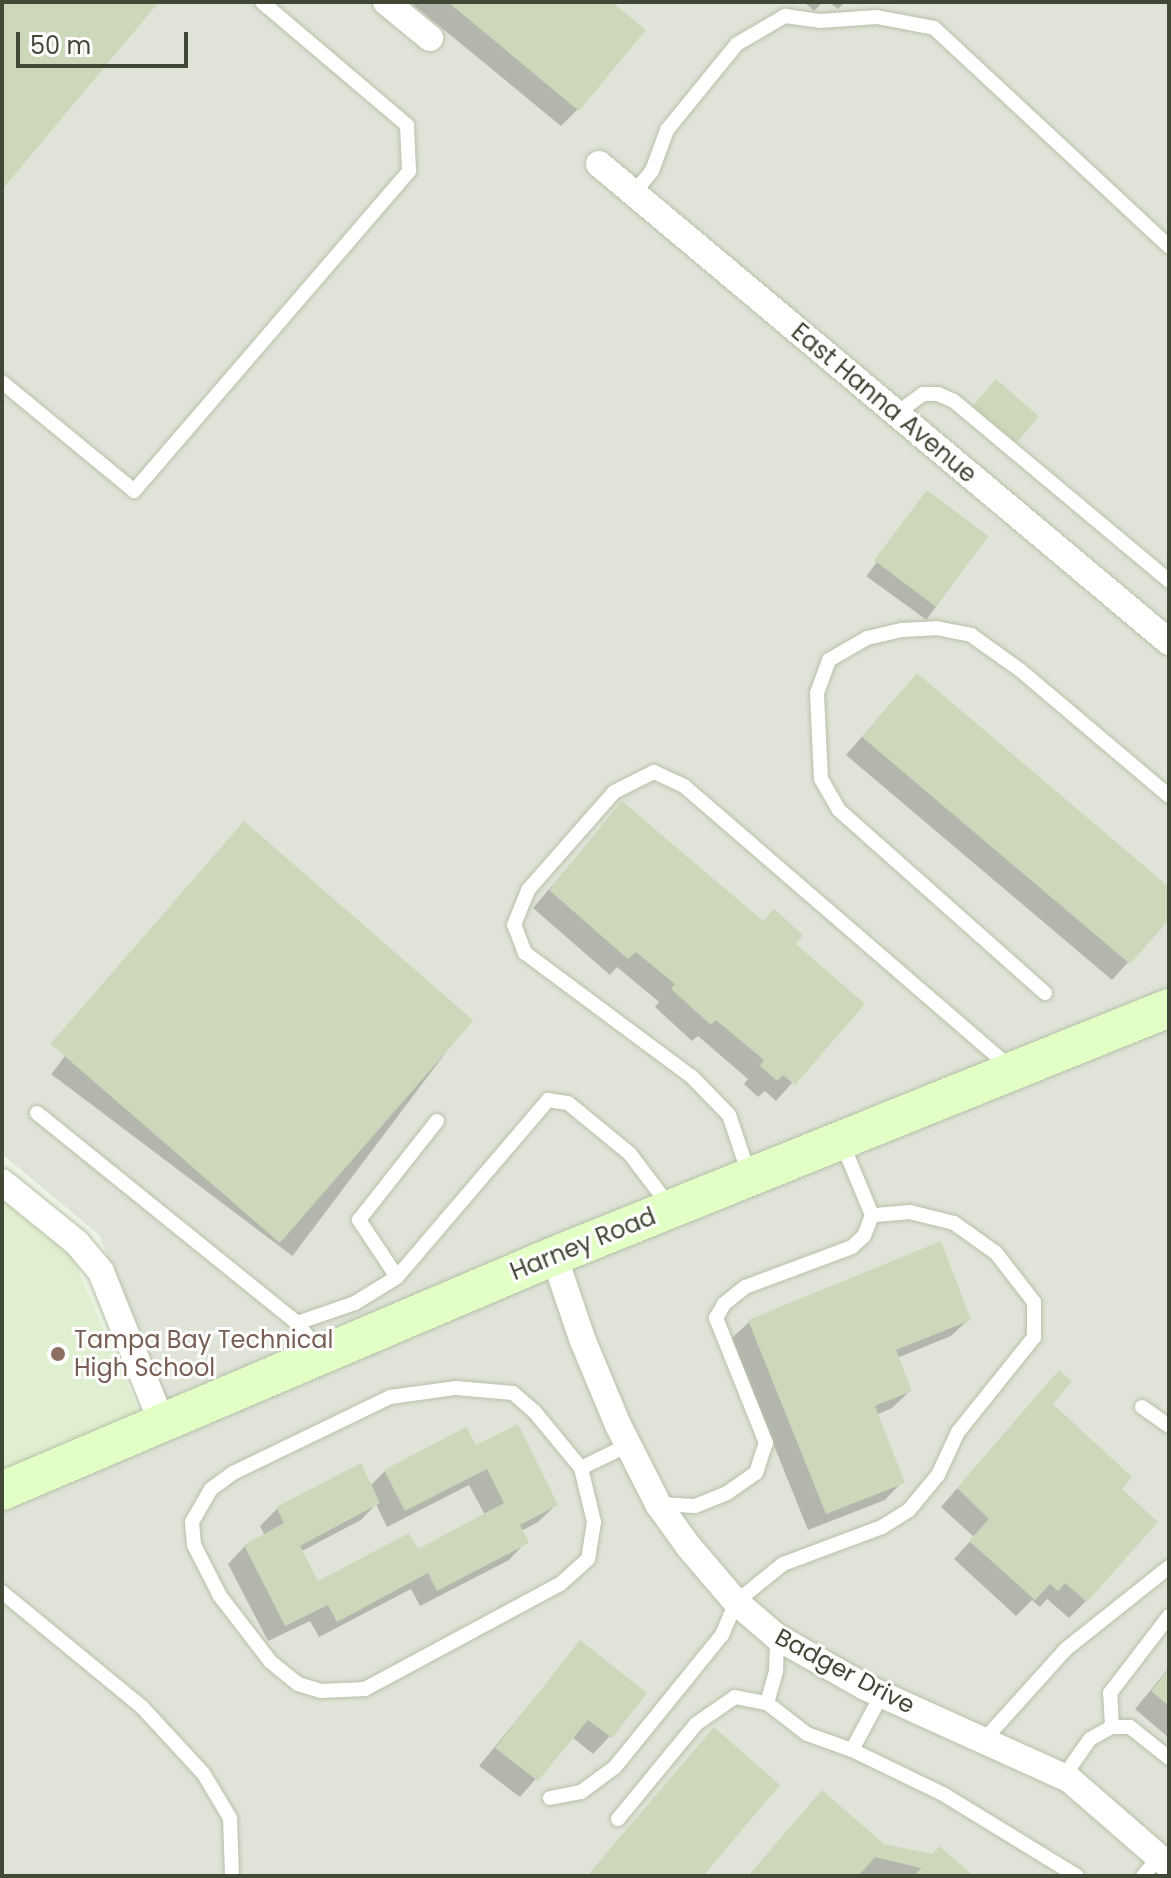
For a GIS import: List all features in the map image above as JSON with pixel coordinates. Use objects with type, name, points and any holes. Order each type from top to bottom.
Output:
[{"type":"street","points":[[386,2],[430,38]]},
{"type":"street","name":"East Hanna Avenue","points":[[599,164],[1169,642]]},
{"type":"street","name":"Harney Road","points":[[4,1484],[162,1423],[671,1208],[1169,1010]]},
{"type":"street","points":[[2,1182],[77,1243],[101,1272],[162,1423]]},
{"type":"street","name":"Badger Drive","points":[[554,1256],[583,1341],[628,1445],[658,1504],[689,1547],[736,1602],[777,1637],[882,1694],[1064,1776],[1157,1866]]},
{"type":"lane","points":[[2,382],[134,491],[409,171],[407,125],[262,2]]},
{"type":"lane","points":[[634,193],[652,171],[667,130],[737,44],[785,16],[820,21],[877,17],[934,28],[1169,246]]},
{"type":"lane","points":[[897,413],[912,399],[923,394],[938,394],[954,401],[1169,581]]},
{"type":"lane","points":[[1045,993],[839,810],[821,779],[817,693],[829,660],[867,638],[902,630],[936,628],[971,635],[1020,670],[1169,796]]},
{"type":"lane","points":[[750,1177],[729,1115],[692,1077],[525,953],[514,925],[528,890],[614,792],[654,772],[684,786],[1014,1070]]},
{"type":"lane","points":[[297,1323],[355,1303],[397,1277],[548,1100],[568,1103],[630,1154],[671,1208]]},
{"type":"lane","points":[[37,1113],[297,1323],[322,1354]]},
{"type":"lane","points":[[397,1277],[359,1220],[437,1121]]},
{"type":"lane","points":[[658,1504],[695,1506],[727,1493],[756,1473],[766,1443],[716,1318],[724,1304],[745,1287],[852,1247],[864,1236],[872,1215],[841,1140]]},
{"type":"lane","points":[[550,1798],[581,1792],[615,1767],[722,1635],[736,1602],[783,1564],[882,1527],[909,1510],[938,1475],[958,1432],[1034,1337],[1034,1302],[996,1253],[954,1223],[910,1212],[872,1215]]},
{"type":"lane","points":[[456,1388],[513,1393],[534,1411],[581,1468],[594,1522],[588,1559],[560,1584],[365,1689],[321,1691],[310,1688],[298,1684],[270,1661],[220,1596],[194,1545],[192,1522],[211,1489],[233,1473],[390,1397],[456,1388]]},
{"type":"lane","points":[[1142,1407],[1169,1426]]},
{"type":"lane","points":[[581,1468],[628,1445]]},
{"type":"lane","points":[[984,1740],[1066,1649],[1169,1567]]},
{"type":"lane","points":[[2,1592],[142,1707],[203,1773],[230,1818],[232,1876]]},
{"type":"lane","points":[[1112,1727],[1110,1693],[1169,1616]]},
{"type":"lane","points":[[767,1703],[776,1671],[777,1637]]},
{"type":"lane","points":[[852,1750],[882,1694]]},
{"type":"lane","points":[[618,1819],[696,1724],[735,1697],[767,1703],[807,1734],[852,1750],[943,1794],[1077,1876]]},
{"type":"lane","points":[[1064,1776],[1090,1739],[1112,1727],[1130,1727],[1169,1758]]},
{"type":"shaded area","points":[[2,2],[1169,2],[1169,1876],[2,1876],[2,1508],[179,1431],[99,1235],[2,1154]]},
{"type":"shaded area","name":"Tampa Bay Technical High School","points":[[2,1200],[73,1258],[139,1412],[2,1470]]},
{"type":"building","points":[[2,2],[159,2],[2,190]]},
{"type":"building","points":[[448,2],[612,2],[646,30],[579,111]]},
{"type":"building","points":[[996,379],[1039,416],[1015,444],[972,407]]},
{"type":"building","points":[[927,490],[988,536],[936,607],[874,560]]},
{"type":"building","points":[[917,673],[1169,887],[1169,920],[1130,964],[862,737]]},
{"type":"building","points":[[622,801],[763,921],[774,909],[803,935],[796,944],[865,1004],[795,1085],[783,1075],[777,1081],[760,1066],[764,1060],[716,1020],[711,1025],[671,989],[675,984],[636,952],[628,959],[549,890]]},
{"type":"building","points":[[244,821],[473,1020],[280,1243],[50,1044]]},
{"type":"building","points":[[941,1241],[971,1320],[896,1350],[912,1391],[875,1406],[905,1483],[826,1514],[748,1320]]},
{"type":"building","points":[[1059,1370],[1072,1381],[1053,1404],[1132,1477],[1122,1489],[1158,1522],[1087,1602],[1065,1583],[1058,1591],[1050,1584],[1035,1600],[969,1541],[989,1519],[957,1488]]},
{"type":"building","points":[[518,1424],[558,1505],[520,1525],[529,1543],[437,1591],[428,1573],[337,1622],[328,1605],[285,1626],[244,1545],[284,1523],[276,1507],[361,1463],[380,1503],[300,1546],[318,1581],[409,1533],[418,1549],[504,1503],[487,1469],[405,1511],[384,1470],[466,1427],[476,1445]]},
{"type":"building","points":[[580,1640],[647,1693],[612,1738],[588,1720],[538,1781],[495,1748]]},
{"type":"building","points":[[1169,1669],[1169,1706],[1151,1691]]},
{"type":"building","points":[[714,1727],[780,1785],[703,1876],[587,1876]]},
{"type":"building","points":[[822,1790],[884,1844],[932,1854],[939,1846],[974,1876],[914,1876],[921,1868],[875,1857],[858,1876],[748,1876]]},
{"type":"place","name":"Tampa Bay Technical High School","points":[[58,1354]]}]
